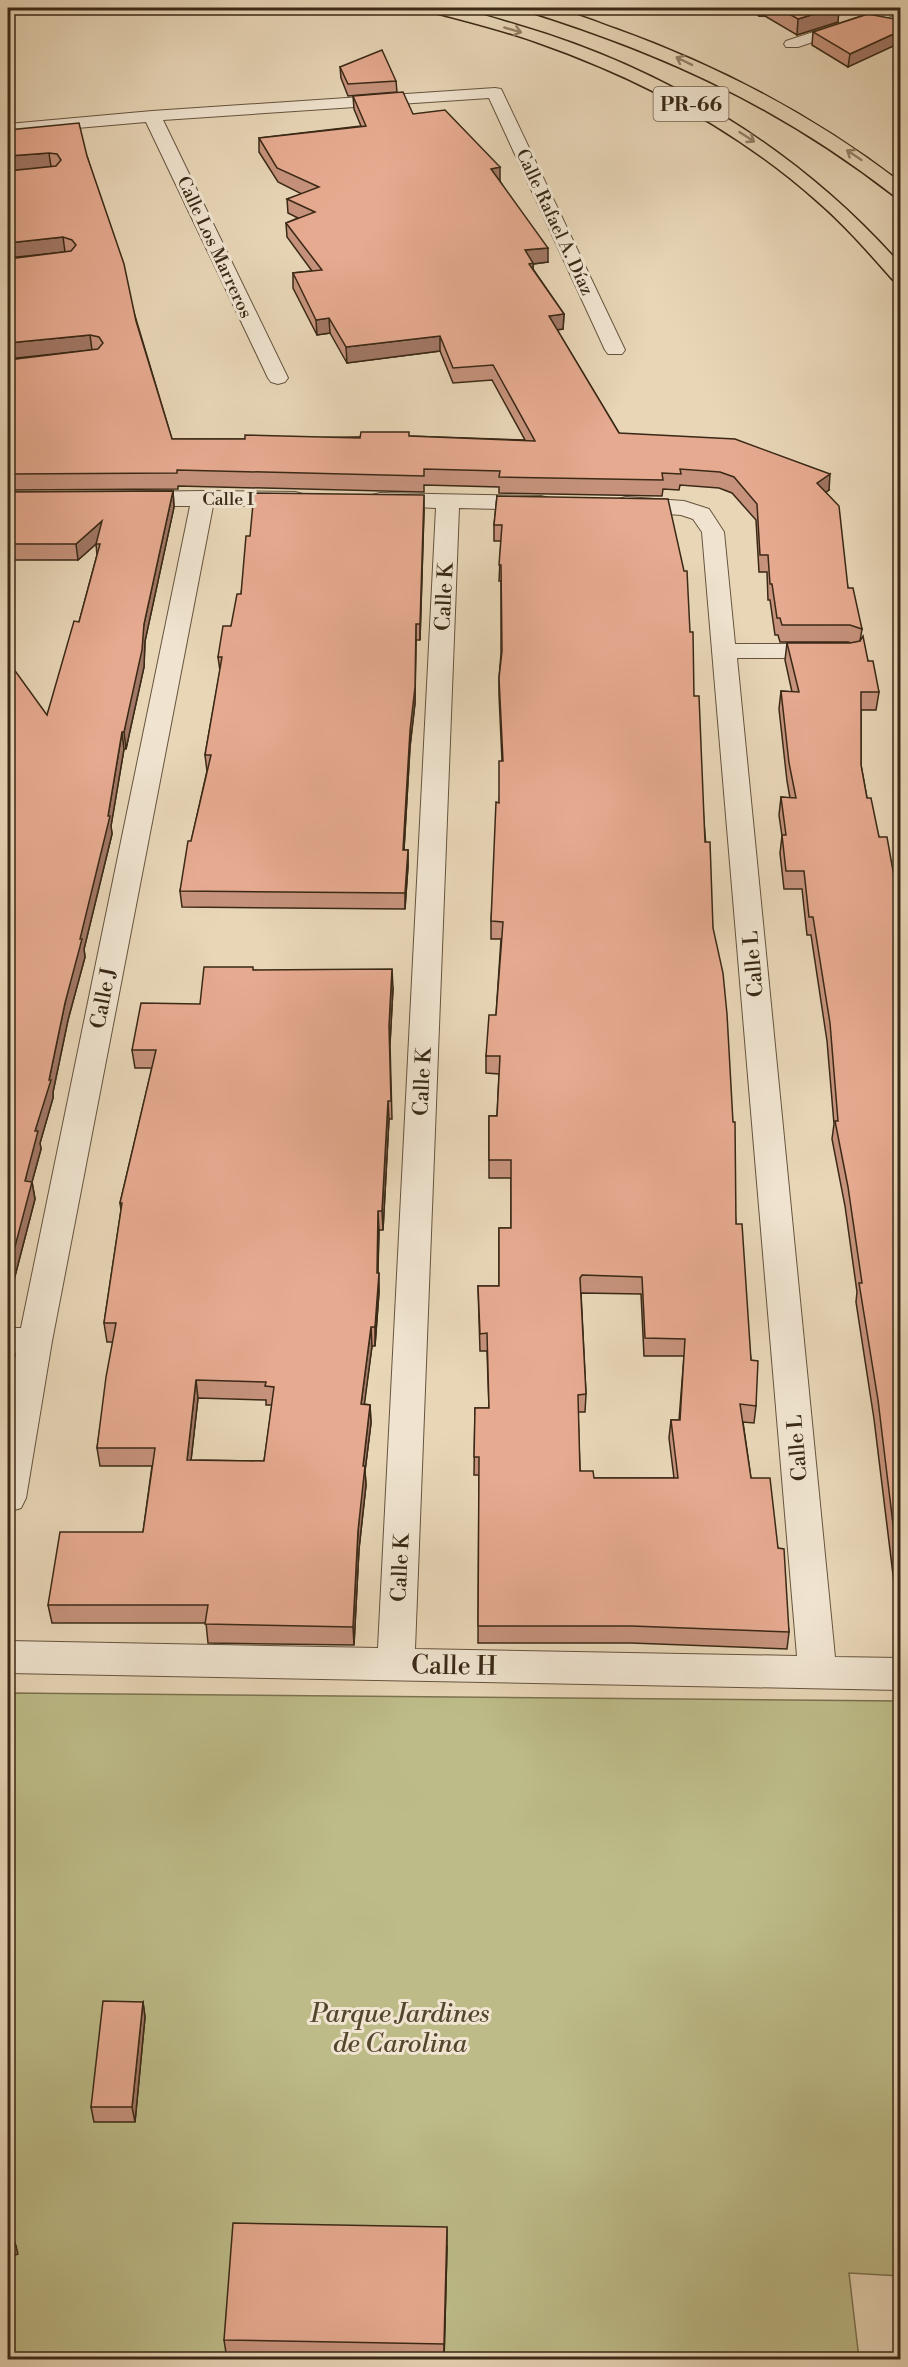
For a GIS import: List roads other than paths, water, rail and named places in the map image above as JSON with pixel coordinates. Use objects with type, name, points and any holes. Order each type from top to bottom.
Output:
[{"type":"highway","name":"PR-66","points":[[437,8],[542,39],[609,65],[673,94],[718,119],[783,162],[853,222],[900,276]]},
{"type":"highway","name":"PR-66","points":[[536,8],[670,54],[764,99],[865,162],[900,191]]},
{"type":"street","points":[[792,44],[900,8]]},
{"type":"street","points":[[863,22],[891,26]]},
{"type":"street","name":"Calle Rafael A. Díaz","points":[[152,116],[495,93],[615,350]]},
{"type":"street","points":[[8,129],[152,116]]},
{"type":"street","name":"Calle Los Marreros","points":[[152,116],[278,378]]},
{"type":"street","name":"Calle J","points":[[8,1498],[21,1341],[203,498]]},
{"type":"street","name":"Calle I","points":[[111,499],[320,500]]},
{"type":"street","points":[[354,500],[564,503]]},
{"type":"street","name":"Calle K","points":[[396,1664],[448,501]]},
{"type":"street","name":"Calle L","points":[[598,504],[684,508],[701,514],[712,532],[725,651],[817,1671]]},
{"type":"street","points":[[725,651],[848,651]]},
{"type":"street","name":"Calle H","points":[[8,1657],[900,1674]]},
{"type":"park label","name":"Parque Jardines de Carolina","points":[[400,2028]]}]
